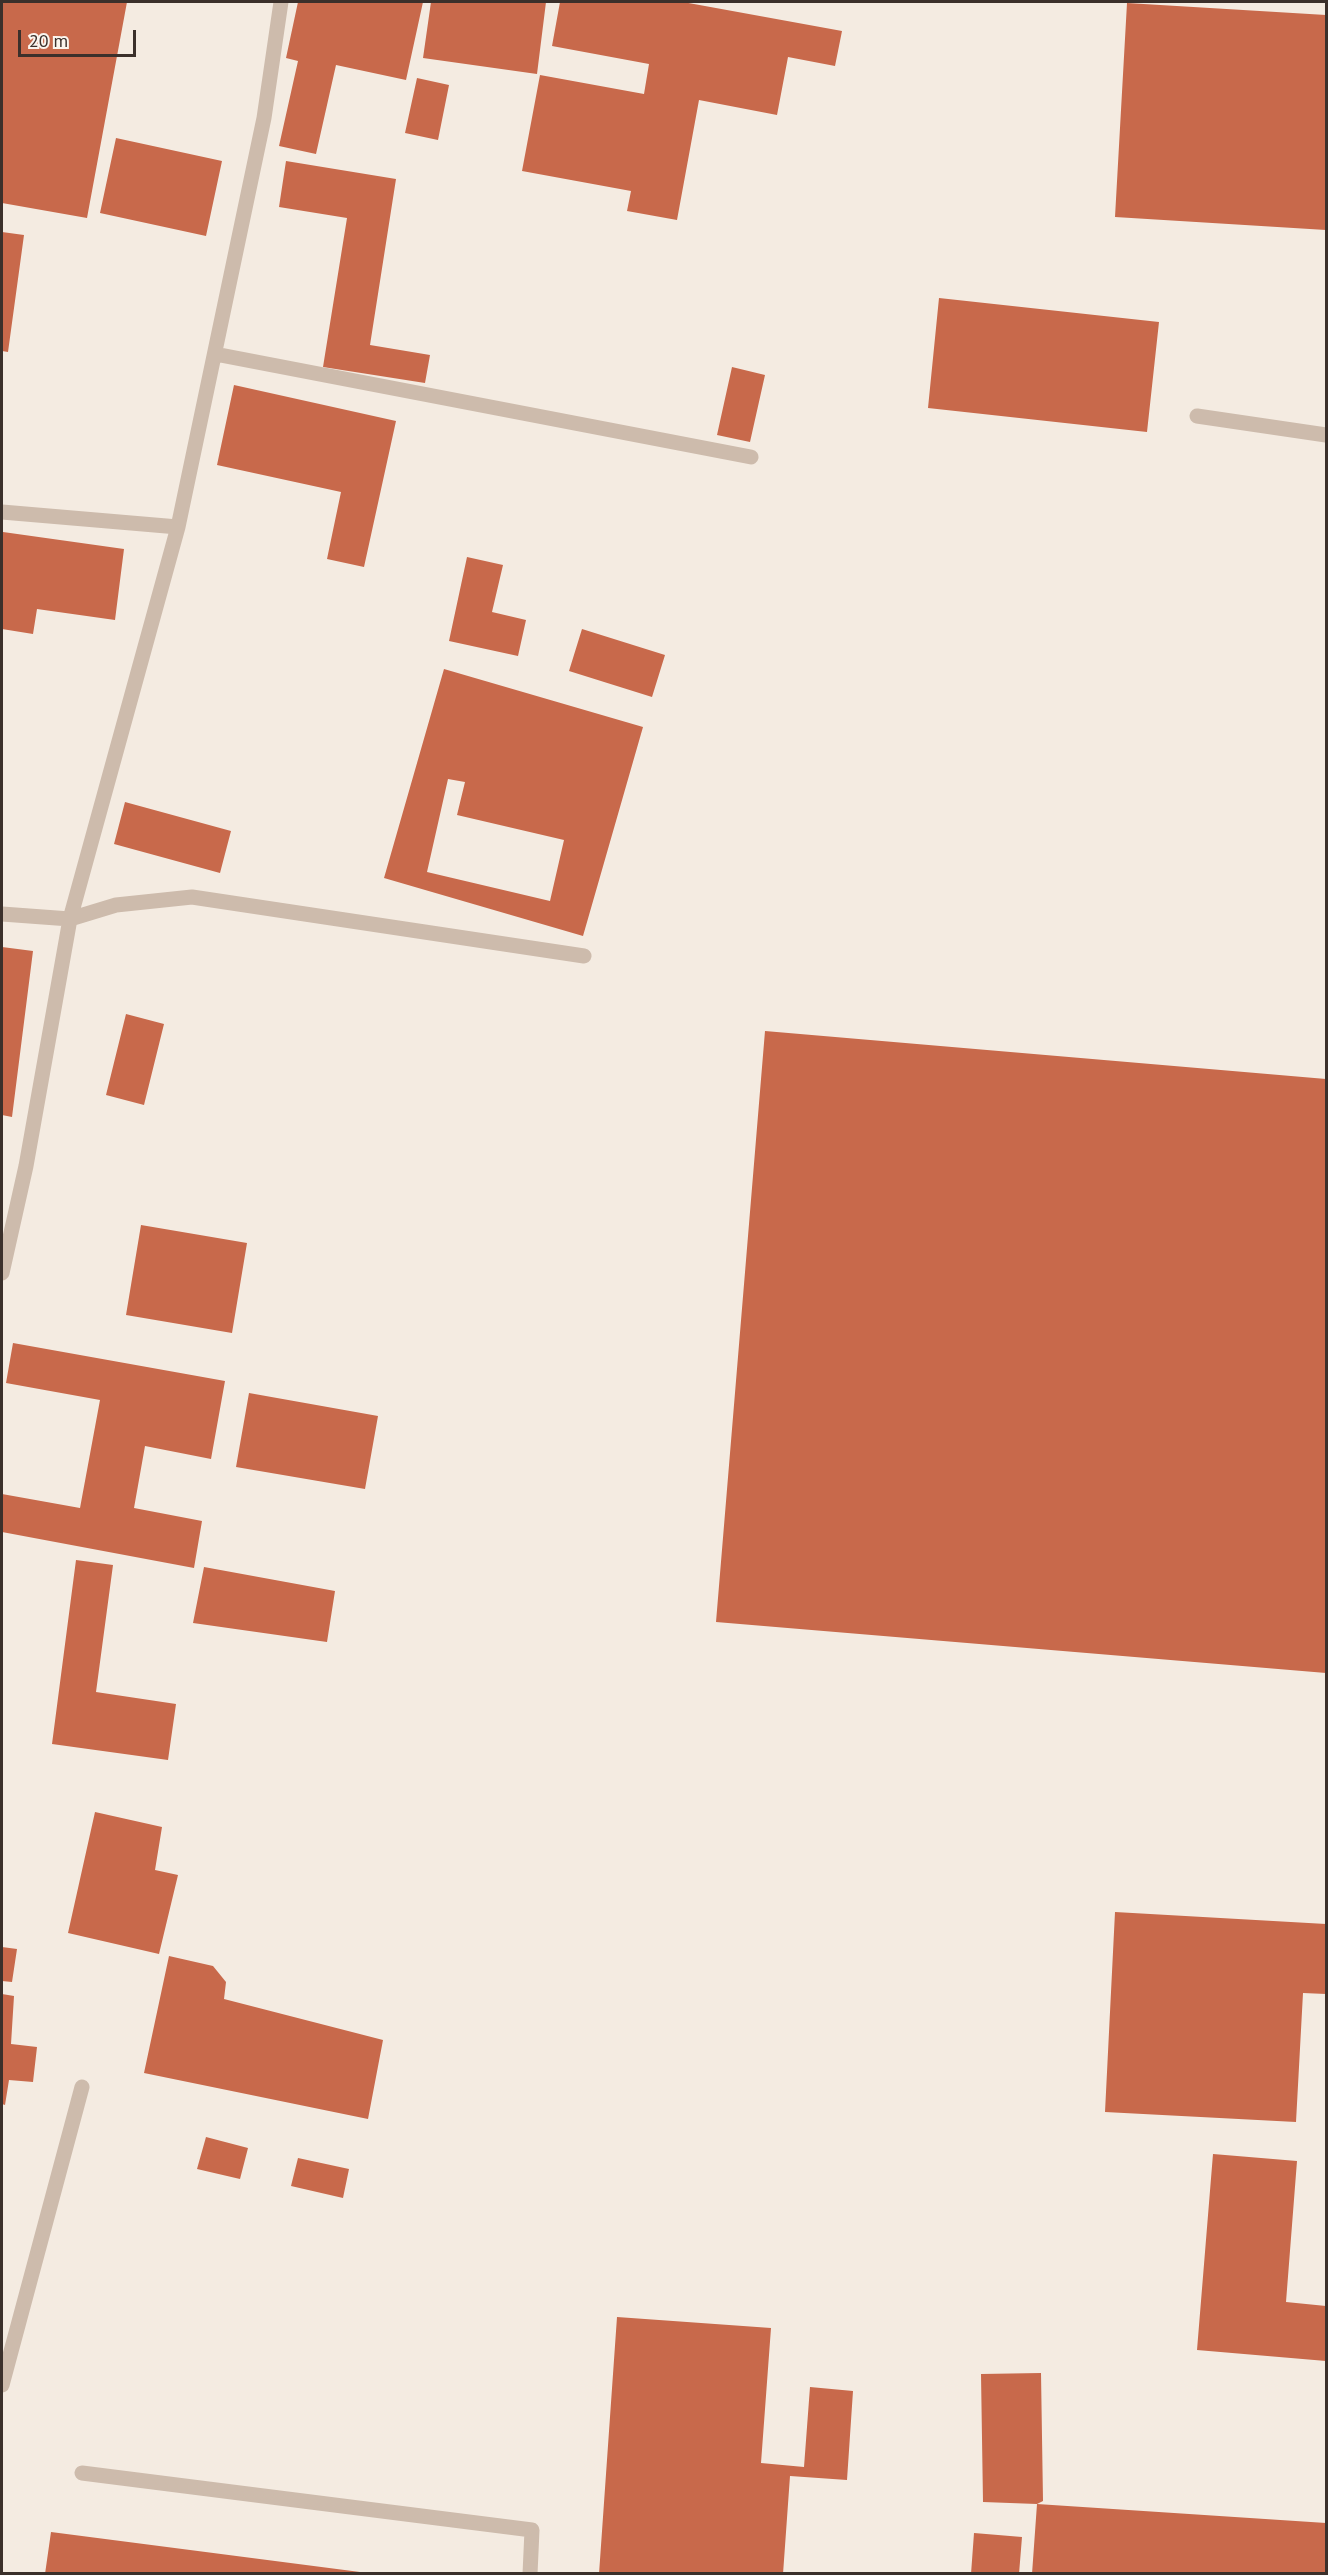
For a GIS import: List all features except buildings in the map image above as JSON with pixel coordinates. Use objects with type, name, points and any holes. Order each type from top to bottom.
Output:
[{"type":"lane","points":[[2,1273],[26,1166],[70,920],[178,527],[264,118],[281,2]]},
{"type":"lane","points":[[215,354],[751,457]]},
{"type":"lane","points":[[1197,416],[1326,435]]},
{"type":"lane","points":[[2,512],[178,527]]},
{"type":"lane","points":[[2,914],[70,920],[116,905],[192,897],[584,956]]},
{"type":"lane","points":[[2,2385],[82,2087]]},
{"type":"lane","points":[[82,2473],[532,2530],[530,2574]]}]
